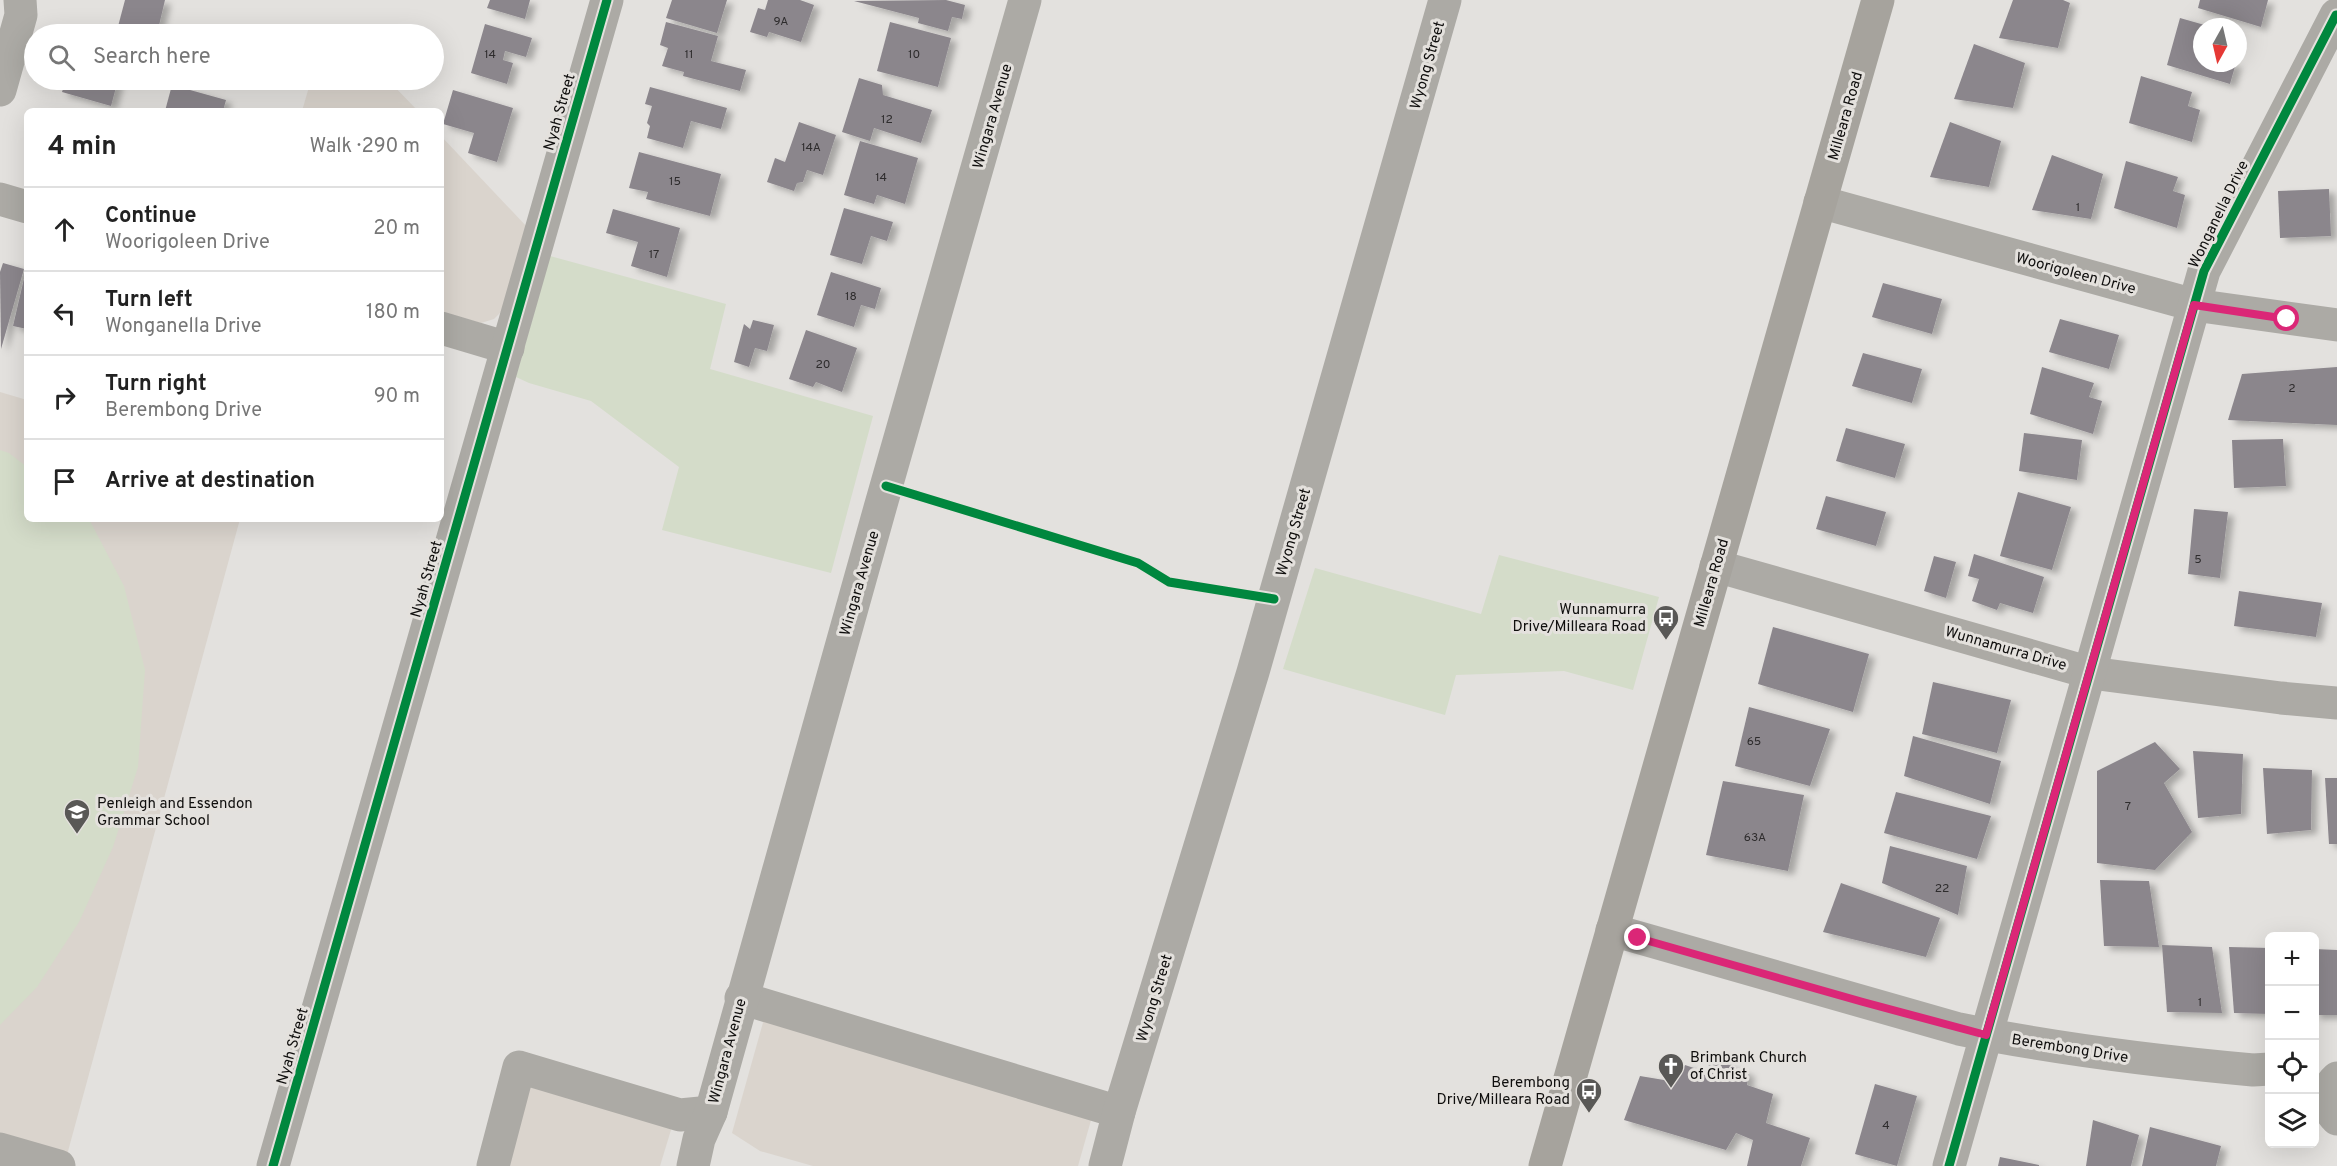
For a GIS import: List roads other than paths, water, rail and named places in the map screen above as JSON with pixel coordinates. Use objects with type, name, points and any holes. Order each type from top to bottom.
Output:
[{"type":"main road","name":"Milleara Road","points":[[1545,1166],[1878,0]]},
{"type":"street","points":[[0,90],[21,15],[20,0]]},
{"type":"street","name":"Nyah Street","points":[[273,1166],[607,0]]},
{"type":"street","name":"Wingara Avenue","points":[[693,1166],[699,1139],[711,1112],[741,998],[1025,0]]},
{"type":"street","name":"Wyong Street","points":[[1105,1166],[1119,1112],[1253,672],[1445,0]]},
{"type":"street","name":"Wonganella Drive","points":[[1949,1166],[2204,271],[2336,15]]},
{"type":"street","points":[[0,199],[24,206]]},
{"type":"street","name":"Woorigoleen Drive","points":[[1820,202],[2194,305],[2337,325]]},
{"type":"street","points":[[444,329],[508,348]]},
{"type":"street","name":"Wunnamurra Drive","points":[[1716,566],[2091,672],[2281,698],[2337,702]]},
{"type":"street","name":"Berembong Drive","points":[[1612,930],[1986,1035],[2141,1059],[2264,1071]]},
{"type":"street","points":[[741,998],[1119,1112]]},
{"type":"street","points":[[493,1166],[519,1067],[680,1114],[711,1112],[708,1149],[714,1166]]},
{"type":"street","points":[[0,1149],[59,1166]]},
{"type":"place","name":"Wunnamurra Drive/Milleara Road","points":[[1666,641]]},
{"type":"place","name":"Penleigh and Essendon Grammar School","points":[[77,835]]},
{"type":"place","name":"Brimbank Church of Christ","points":[[1671,1089]]},
{"type":"place","name":"Berembong Drive/Milleara Road","points":[[1589,1114]]}]
